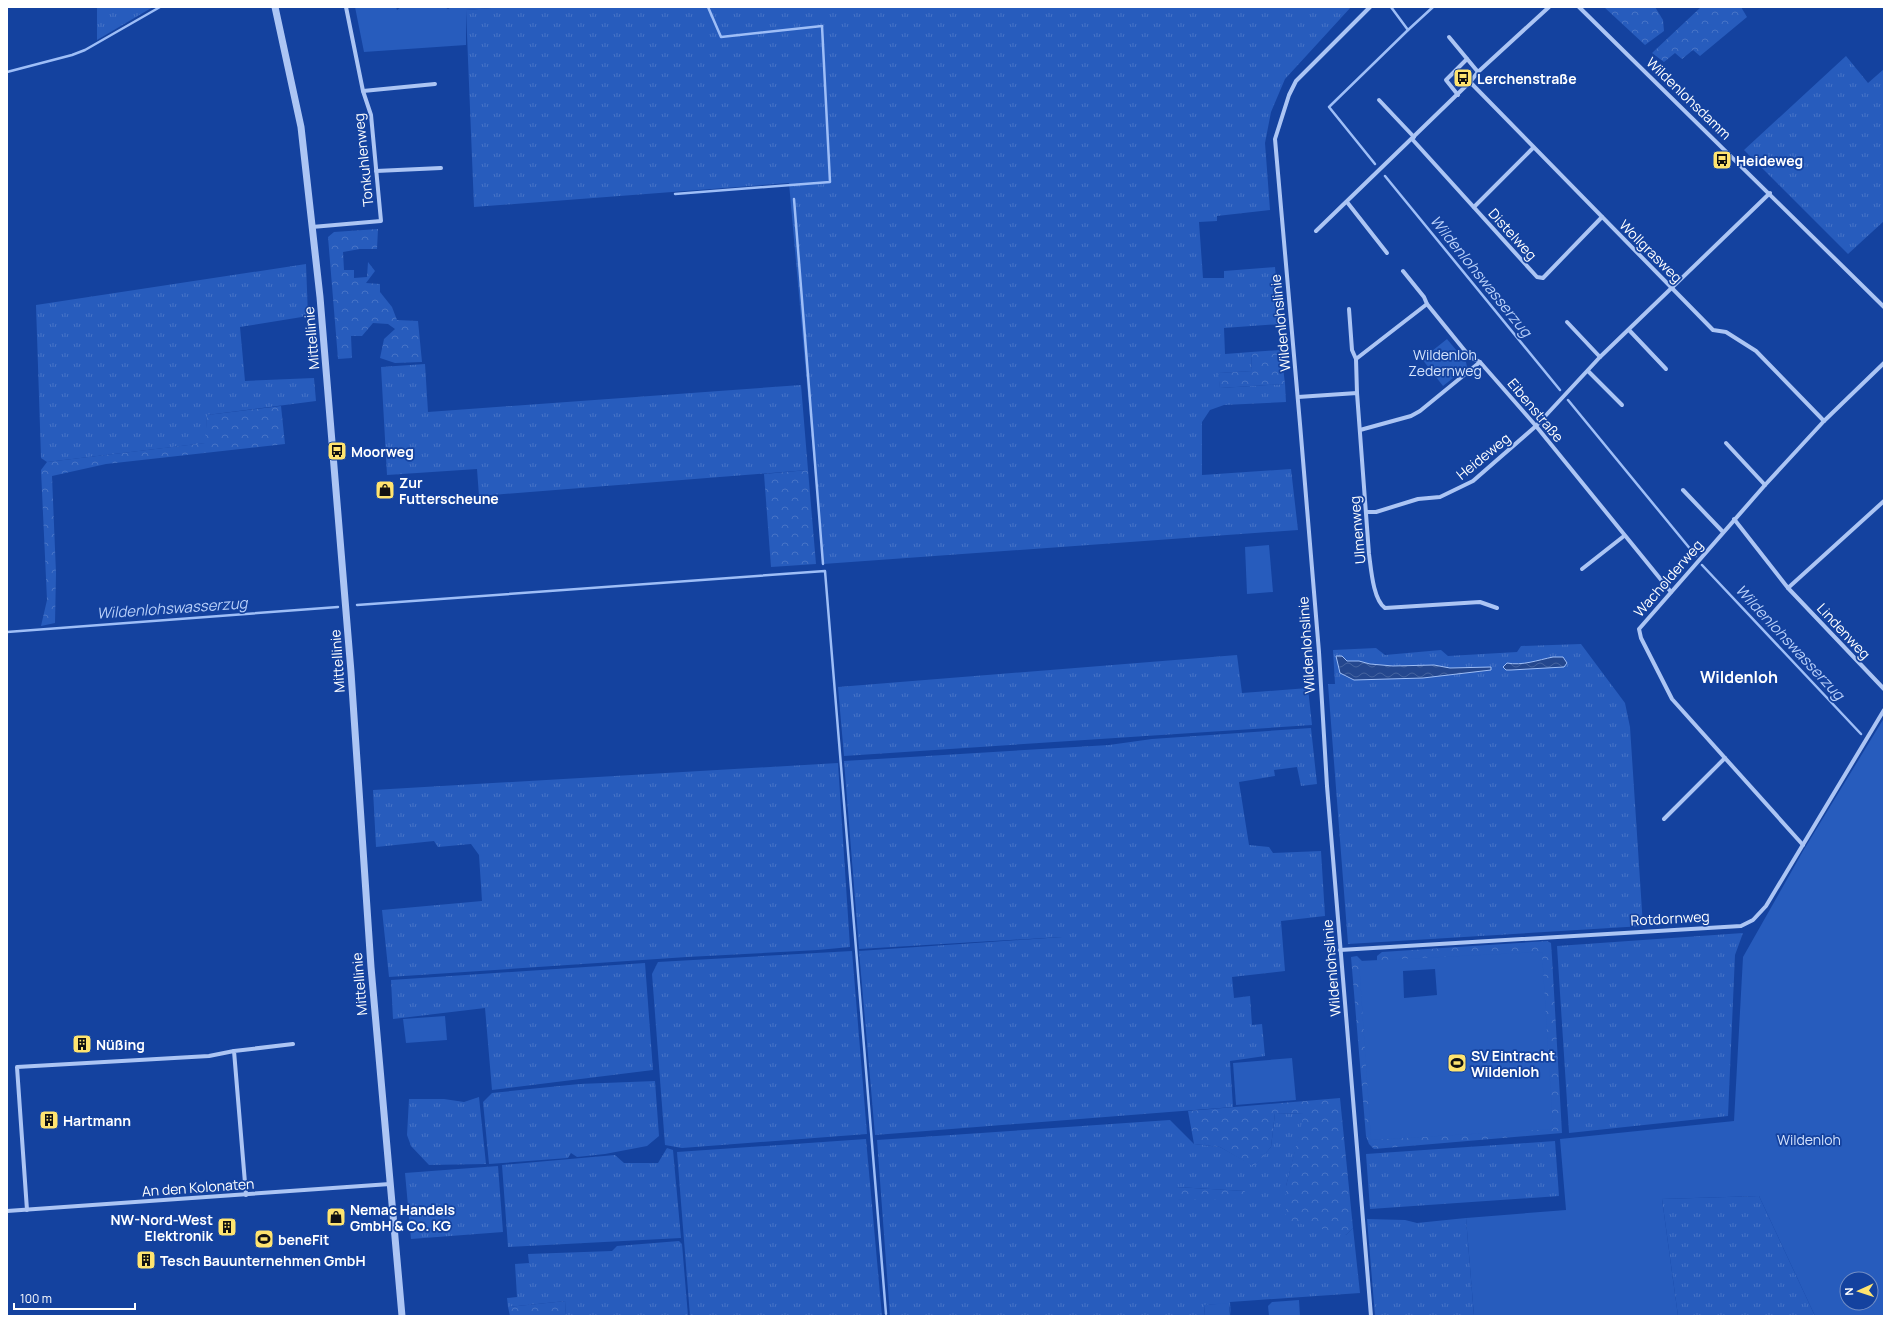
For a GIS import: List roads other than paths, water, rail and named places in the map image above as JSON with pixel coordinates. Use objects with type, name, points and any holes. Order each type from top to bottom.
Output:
[{"type":"street","name":"Mittellinie","points":[[275,7],[301,127],[336,473],[371,967],[402,1316]]},
{"type":"street","name":"Tonkuhlenweg","points":[[312,227],[381,221],[371,115],[363,91],[346,7]]},
{"type":"street","name":"Wildenlohslinie","points":[[1370,7],[1296,81],[1289,95],[1275,139],[1298,397],[1340,950],[1371,1316]]},
{"type":"street","points":[[1316,231],[1458,94],[1478,72],[1549,7]]},
{"type":"street","name":"Wildenlohsdamm","points":[[1580,7],[1884,307]]},
{"type":"street","points":[[1448,38],[1478,72]]},
{"type":"street","points":[[1458,94],[1446,80],[1467,59]]},
{"type":"street","name":"Wollgrasweg","points":[[1470,82],[1713,330],[1726,332],[1756,351],[1824,421]]},
{"type":"street","points":[[363,91],[435,84]]},
{"type":"street","points":[[1379,100],[1413,138]]},
{"type":"street","name":"Distelweg","points":[[1413,138],[1537,277],[1543,278],[1602,217]]},
{"type":"street","points":[[1474,207],[1533,148]]},
{"type":"street","points":[[376,171],[441,168]]},
{"type":"street","name":"Heideweg","points":[[1366,512],[1376,512],[1418,499],[1440,497],[1473,481],[1536,426],[1600,357],[1770,193]]},
{"type":"street","points":[[1347,202],[1387,253]]},
{"type":"street","name":"Eibenstraße","points":[[1403,271],[1424,297],[1427,304],[1470,357],[1480,362],[1536,426],[1671,592]]},
{"type":"street","points":[[1356,359],[1427,304]]},
{"type":"street","points":[[1298,397],[1357,393],[1356,359],[1352,350],[1349,309]]},
{"type":"street","points":[[1567,322],[1600,357]]},
{"type":"street","points":[[1629,330],[1666,369]]},
{"type":"street","points":[[1360,430],[1411,416],[1420,411],[1480,362]]},
{"type":"street","name":"Wacholderweg","points":[[1803,845],[1672,699],[1639,629],[1765,485],[1824,421],[1884,362]]},
{"type":"street","points":[[1588,371],[1622,405]]},
{"type":"street","name":"Ulmenweg","points":[[1357,393],[1372,575],[1381,605],[1385,608],[1480,602],[1497,608]]},
{"type":"street","points":[[1726,443],[1765,485]]},
{"type":"street","points":[[1683,490],[1723,532]]},
{"type":"street","points":[[1788,588],[1884,501]]},
{"type":"street","name":"Lindenweg","points":[[1734,519],[1788,588],[1884,689]]},
{"type":"street","points":[[1582,569],[1624,536]]},
{"type":"street","name":"Rotdornweg","points":[[1340,950],[1741,926],[1753,920],[1766,906],[1884,710]]},
{"type":"street","points":[[1664,819],[1725,758]]},
{"type":"street","points":[[26,1210],[17,1067],[209,1056],[234,1051],[293,1044]]},
{"type":"street","points":[[234,1051],[246,1195]]},
{"type":"street","name":"An den Kolonaten","points":[[7,1211],[390,1184]]},
{"type":"water","points":[[1336,656],[1342,656],[1347,661],[1359,661],[1370,664],[1393,666],[1434,665],[1450,668],[1491,667],[1491,670],[1423,678],[1354,680],[1340,673]]},
{"type":"water","points":[[1553,657],[1563,657],[1567,663],[1564,667],[1506,670],[1503,667],[1507,663],[1524,663]]},
{"type":"waterway","points":[[7,72],[72,55],[85,50],[160,7]]},
{"type":"waterway","points":[[675,194],[830,182],[822,26],[721,37],[708,7]]},
{"type":"waterway","name":"Wildenlohswasserzug","points":[[1391,7],[1408,30],[1433,7]]},
{"type":"waterway","name":"Wildenlohswasserzug","points":[[1375,164],[1329,107],[1408,30]]},
{"type":"waterway","name":"Wildenlohswasserzug","points":[[1385,176],[1560,390]]},
{"type":"waterway","points":[[794,199],[823,564]]},
{"type":"waterway","name":"Wildenlohswasserzug","points":[[1568,400],[1696,556]]},
{"type":"waterway","name":"Wildenlohswasserzug","points":[[1702,565],[1861,734]]},
{"type":"waterway","points":[[357,605],[825,571],[886,1314]]},
{"type":"waterway","name":"Wildenlohswasserzug","points":[[7,632],[338,607]]},
{"type":"place","name":"Lerchenstraße","points":[[1463,78]]},
{"type":"place","name":"Heideweg","points":[[1722,160]]},
{"type":"place","name":"Moorweg","points":[[337,451]]},
{"type":"place","name":"Zur Futterscheune","points":[[385,490]]},
{"type":"place","name":"Nüßing","points":[[82,1044]]},
{"type":"place","name":"SV Eintracht Wildenloh","points":[[1457,1063]]},
{"type":"place","name":"Hartmann","points":[[49,1120]]},
{"type":"place","name":"Nemac Handels GmbH & Co. KG","points":[[336,1217]]},
{"type":"place","name":"NW-Nord-West Elektronik","points":[[227,1227]]},
{"type":"place","name":"beneFit","points":[[264,1239]]},
{"type":"place","name":"Tesch Bauunternehmen GmbH","points":[[146,1260]]},
{"type":"district","name":"Wildenloh","points":[[1739,677]]},
{"type":"park label","name":"Wildenloh Zedernweg","points":[[1445,362]]}]
